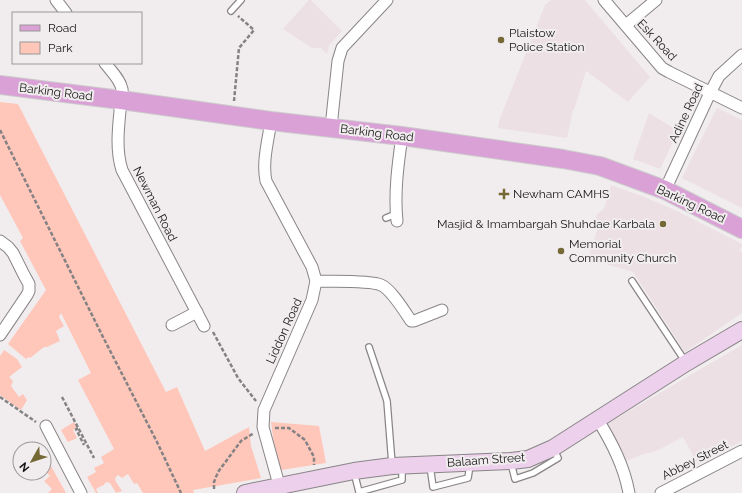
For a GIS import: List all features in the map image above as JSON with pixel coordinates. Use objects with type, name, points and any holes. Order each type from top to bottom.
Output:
[{"type":"main road","name":"Barking Road","points":[[0,85],[270,121],[402,136],[563,159],[600,166],[665,190],[742,229]]},
{"type":"main road","name":"Balaam Street","points":[[245,493],[280,490],[315,479],[354,471],[397,466],[528,458],[553,448],[686,363],[742,330]]},
{"type":"street","points":[[56,0],[65,12]]},
{"type":"street","points":[[331,128],[338,61],[342,48],[387,0]]},
{"type":"street","name":"Esk Road","points":[[604,0],[662,68],[742,108]]},
{"type":"street","points":[[626,25],[656,0]]},
{"type":"street","name":"Adine Road","points":[[665,190],[719,76],[742,55]]},
{"type":"street","name":"Newman Road","points":[[106,64],[118,79],[122,90],[118,128],[118,157],[122,170],[204,326]]},
{"type":"street","points":[[270,121],[264,172],[266,181],[312,267],[316,281],[382,285],[390,293],[410,321],[414,321],[442,310]]},
{"type":"street","points":[[393,218],[402,136]]},
{"type":"street","points":[[0,241],[13,253],[29,284],[29,291],[27,295],[0,335]]},
{"type":"street","name":"Liddon Road","points":[[280,490],[263,427],[264,410],[312,300],[316,281]]},
{"type":"street","points":[[172,325],[197,312]]},
{"type":"street","points":[[598,420],[620,460],[629,493]]},
{"type":"street","points":[[46,426],[81,493]]},
{"type":"street","name":"Abbey Street","points":[[661,493],[742,451]]},
{"type":"lane","points":[[231,11],[241,0]]},
{"type":"lane","points":[[632,281],[686,363]]},
{"type":"lane","points":[[354,471],[359,492],[402,480],[397,466],[387,401],[369,347]]},
{"type":"lane","points":[[429,464],[433,487],[468,478],[471,462]]},
{"type":"path","points":[[231,11],[254,30],[239,48],[234,101]]},
{"type":"path","points":[[0,130],[157,442],[181,493]]},
{"type":"path","points":[[204,326],[206,330],[210,327],[238,378],[264,410]]},
{"type":"path","points":[[0,397],[33,421],[46,426]]},
{"type":"path","points":[[62,398],[84,445]]},
{"type":"path","points":[[214,489],[214,482],[218,472],[241,441],[263,427],[289,428],[305,440],[314,457],[315,479]]},
{"type":"path","points":[[77,429],[94,458]]},
{"type":"shaded area","points":[[309,0],[311,0],[342,31],[329,45],[327,54],[321,48],[312,48],[283,29]]},
{"type":"shaded area","points":[[551,0],[585,0],[650,77],[628,102],[586,71],[573,110],[567,138],[498,128],[499,121],[545,5]]},
{"type":"shaded area","points":[[717,108],[742,120],[742,208],[682,178]]},
{"type":"shaded area","points":[[649,113],[678,131],[660,169],[633,159]]},
{"type":"shaded area","points":[[611,185],[642,196],[679,212],[742,244],[742,247],[739,250],[742,252],[742,313],[685,352],[633,272],[588,259],[597,230],[594,227],[597,214],[604,209]]},
{"type":"shaded area","points":[[742,345],[742,441],[698,464],[683,437],[656,451],[626,461],[605,425]]},
{"type":"green space","points":[[0,102],[18,104],[166,392],[177,387],[205,451],[249,427],[251,446],[261,478],[193,490],[194,493],[143,493],[137,483],[134,484],[128,474],[122,478],[118,475],[116,477],[115,480],[122,491],[116,493],[110,483],[107,482],[104,486],[103,485],[96,489],[98,493],[96,493],[87,477],[96,472],[94,468],[104,463],[101,457],[114,449],[78,380],[91,373],[61,313],[59,317],[64,326],[56,331],[60,341],[44,347],[30,358],[29,357],[26,359],[8,344],[46,290],[20,241],[23,238],[0,195]]},
{"type":"green space","points":[[4,350],[17,359],[22,367],[9,377],[13,381],[11,386],[19,397],[23,394],[27,400],[21,410],[0,395],[0,356]]},
{"type":"green space","points":[[74,422],[77,427],[73,430],[77,438],[68,442],[61,430]]},
{"type":"green space","points":[[271,422],[319,426],[326,463],[281,470],[274,444]]},
{"type":"green space","points":[[52,468],[66,493],[48,493],[52,489],[44,481],[52,481]]},
{"type":"place","name":"Plaistow Police Station","points":[[501,40]]},
{"type":"place","name":"Newham CAMHS","points":[[504,194]]},
{"type":"place","name":"Masjid & Imambargah Shuhdae Karbala","points":[[663,224]]},
{"type":"place","name":"Memorial Community Church","points":[[561,251]]}]
